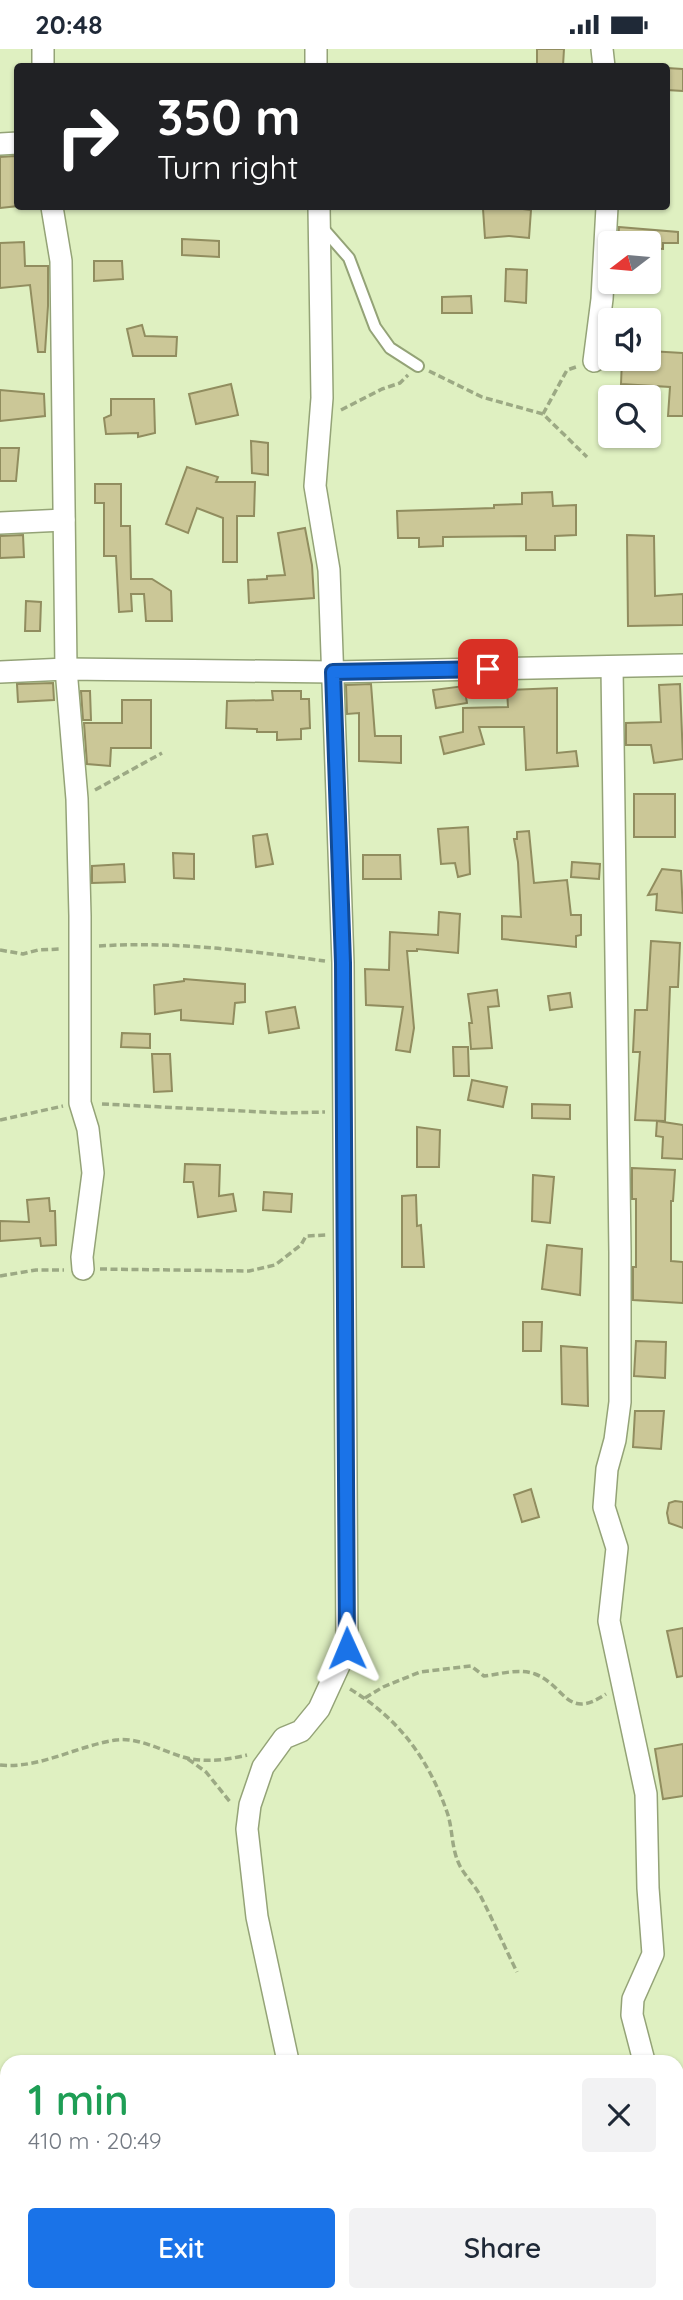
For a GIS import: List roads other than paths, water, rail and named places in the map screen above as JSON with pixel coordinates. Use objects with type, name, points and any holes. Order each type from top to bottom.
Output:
[{"type":"street","points":[[52,210],[61,261],[66,669],[78,799],[80,1103],[88,1129],[93,1173],[83,1244],[83,1269]]},
{"type":"street","points":[[594,361],[602,299],[607,210]]},
{"type":"street","points":[[287,2055],[257,1917],[247,1829],[250,1805],[262,1767],[284,1738],[301,1731],[319,1709],[347,1648],[343,963],[329,570],[315,485],[322,398],[319,215]]},
{"type":"street","points":[[0,523],[64,520]]},
{"type":"street","points":[[0,672],[66,669],[333,672],[683,665]]},
{"type":"street","points":[[612,667],[620,1402],[615,1440],[607,1469],[604,1507],[617,1548],[609,1617],[646,1794],[648,1888],[653,1954],[634,1999],[632,2015],[642,2055]]},
{"type":"lane","points":[[319,215],[349,258],[374,327],[390,348],[418,366]]}]
